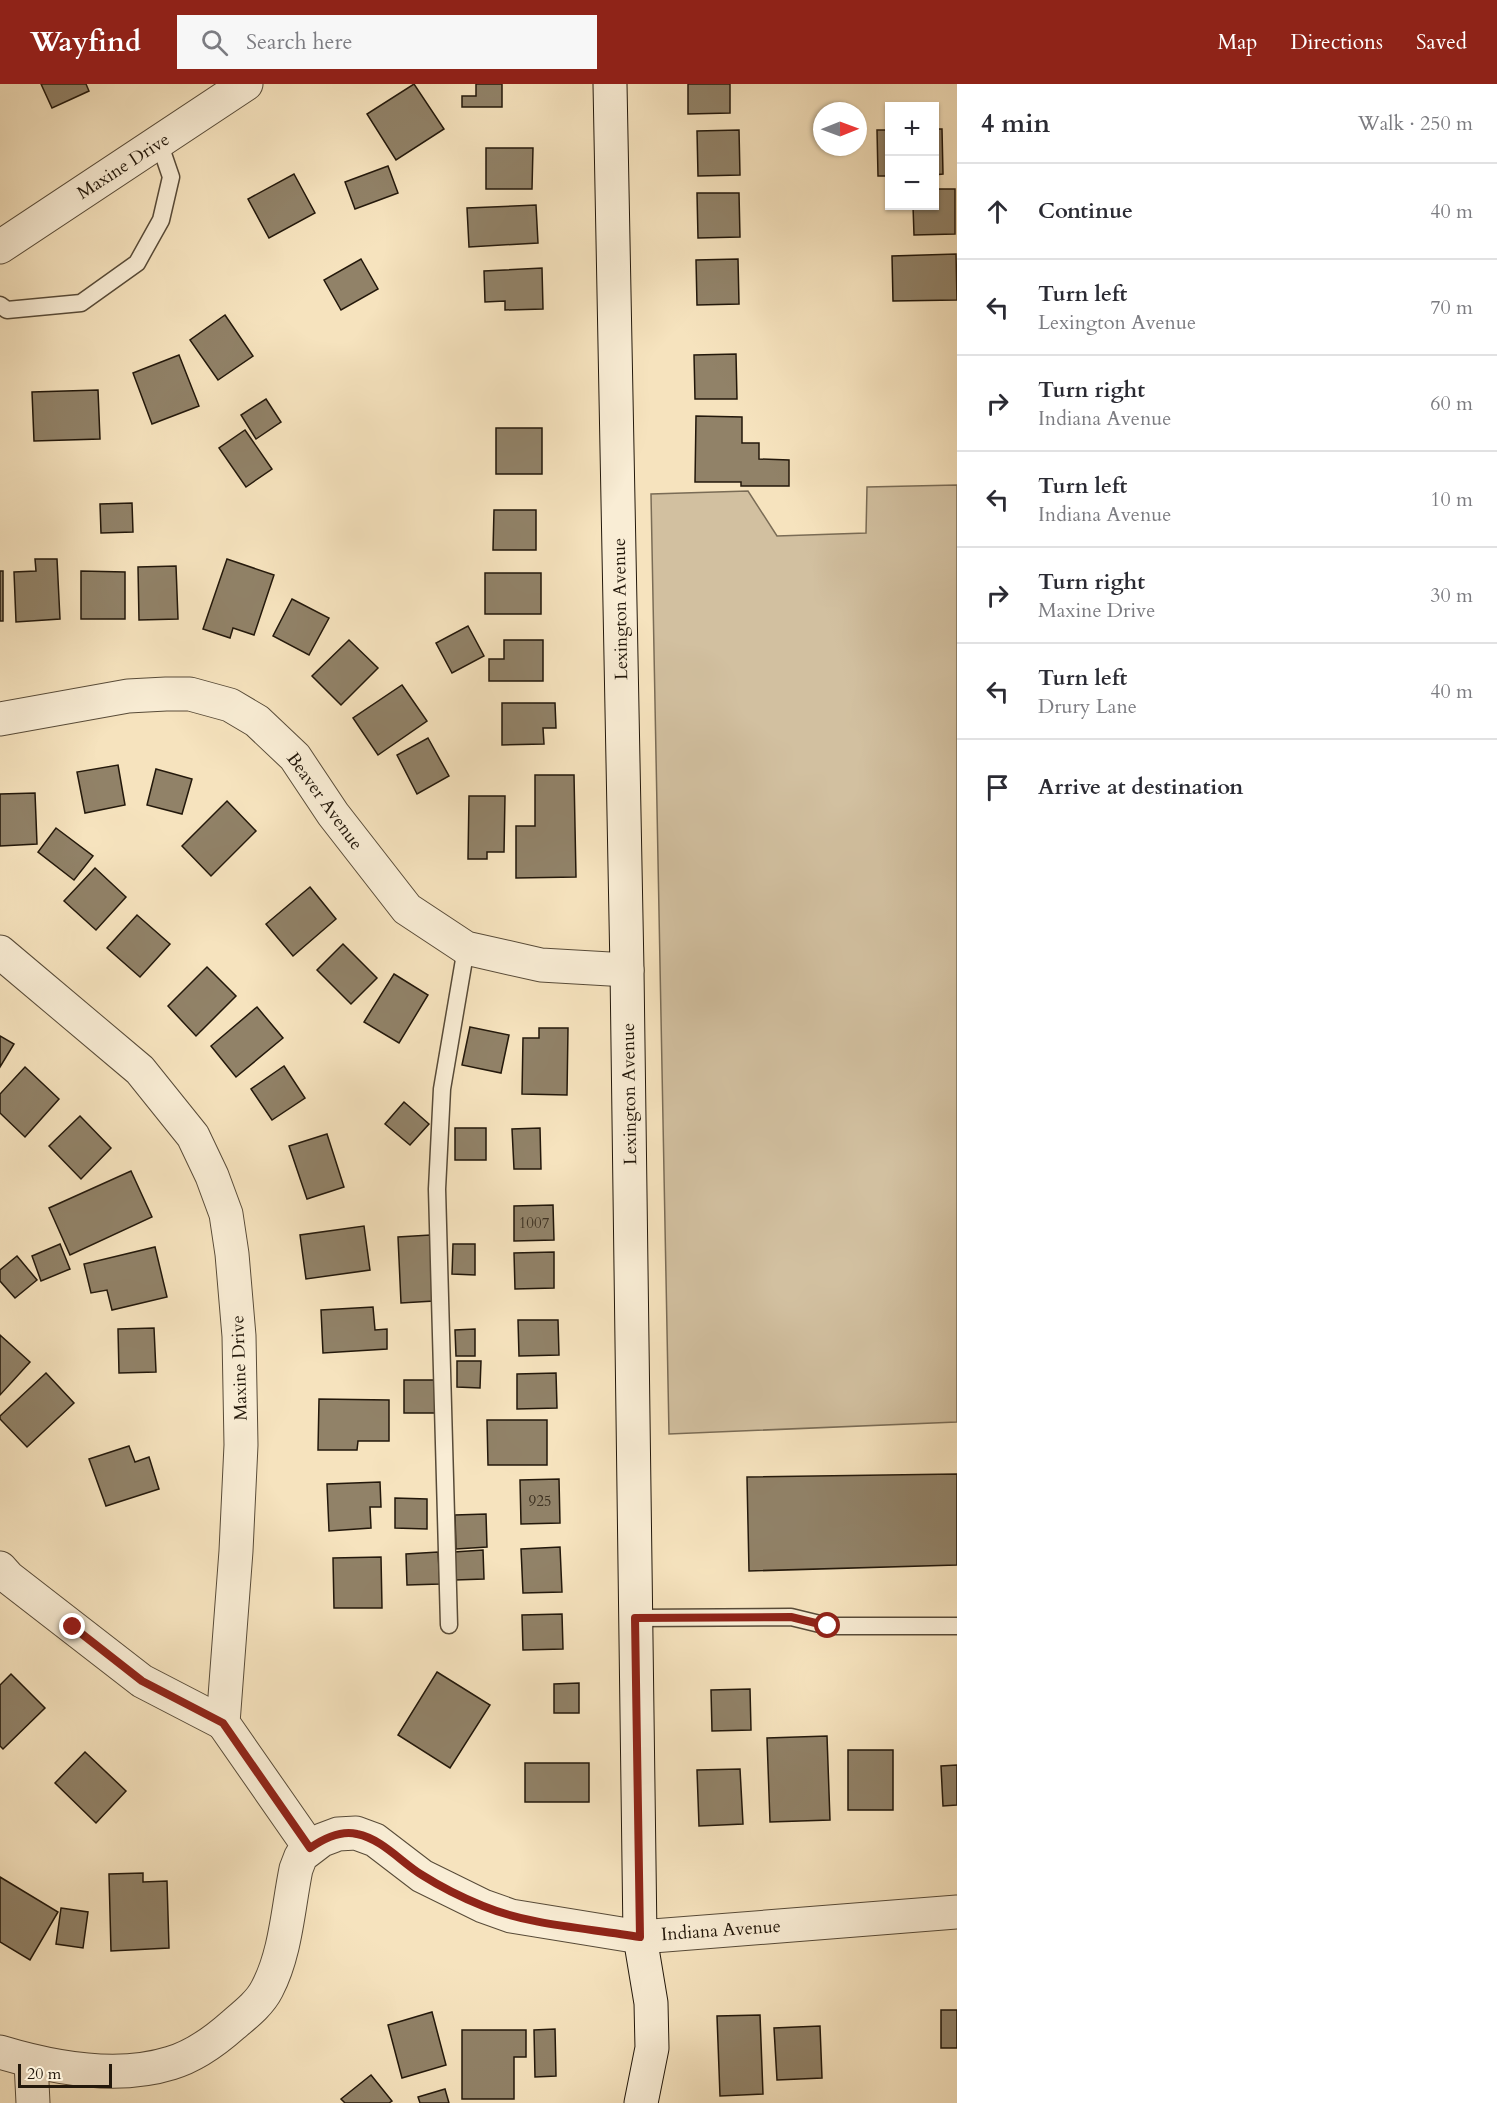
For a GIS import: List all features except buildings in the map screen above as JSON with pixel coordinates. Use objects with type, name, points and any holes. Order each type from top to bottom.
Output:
[{"type":"street","name":"Maxine Drive","points":[[0,247],[246,84]]},
{"type":"street","name":"Lexington Avenue","points":[[610,84],[627,970],[640,1937],[651,2003],[652,2048],[641,2103]]},
{"type":"street","name":"Beaver Avenue","points":[[0,719],[128,696],[166,693],[190,694],[230,705],[257,722],[295,757],[333,814],[407,909],[466,948],[541,965],[627,970]]},
{"type":"street","name":"Maxine Drive","points":[[0,952],[140,1070],[193,1136],[212,1176],[226,1214],[239,1336],[241,1445],[236,1551],[223,1723]]},
{"type":"street","points":[[0,1568],[8,1577],[142,1681],[223,1723],[310,1848],[301,1856],[296,1869],[279,1956],[266,1991],[256,2005],[222,2035],[199,2051],[172,2063],[136,2070],[102,2070],[31,2061],[0,2052]]},
{"type":"street","name":"Indiana Avenue","points":[[310,1848],[338,1834],[356,1833],[375,1840],[422,1876],[483,1906],[523,1918],[640,1937],[957,1912]]},
{"type":"street","points":[[31,2061],[33,2103]]},
{"type":"lane","points":[[0,305],[7,310],[81,303],[137,263],[161,220],[171,177],[159,142]]},
{"type":"lane","points":[[449,1625],[437,1189],[438,1146],[442,1089],[466,948]]},
{"type":"lane","points":[[635,1618],[791,1617],[828,1626],[957,1626]]},
{"type":"shaded area","points":[[957,485],[957,1422],[669,1434],[651,494],[748,491],[777,536],[866,533],[867,487]]},
{"type":"route","points":[[73,1627],[142,1681],[223,1723],[310,1848],[338,1834],[356,1833],[375,1840],[422,1876],[483,1906],[511,1916],[640,1937],[635,1618],[791,1617],[828,1626]]}]
